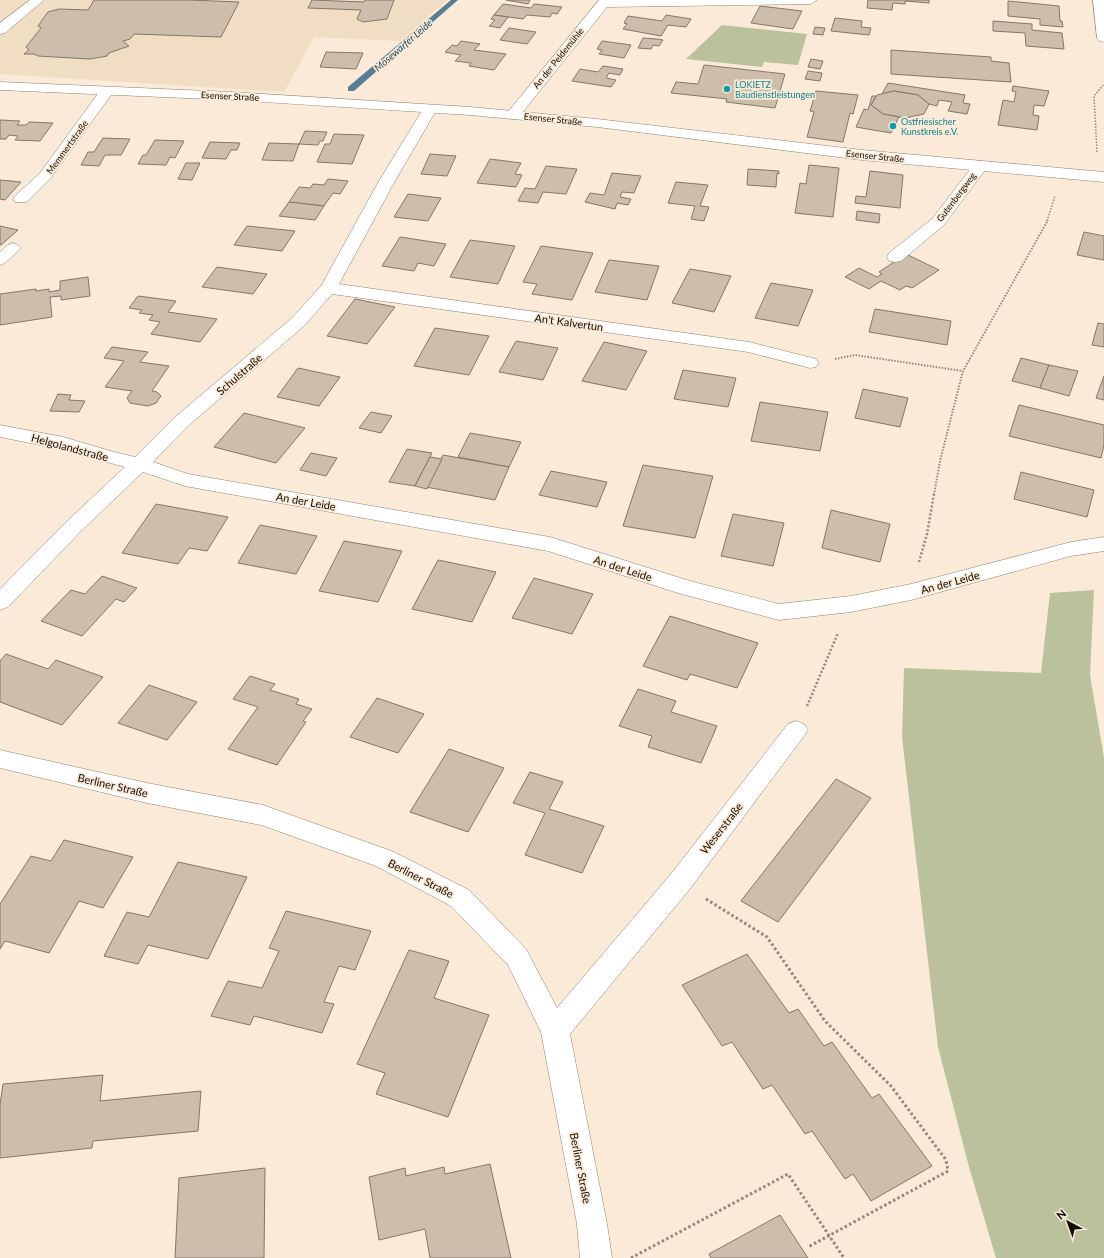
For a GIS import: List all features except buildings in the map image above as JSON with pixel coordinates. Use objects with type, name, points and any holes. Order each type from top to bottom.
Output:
[{"type":"street","points":[[0,30],[38,0]]},
{"type":"street","name":"An der Peldemühle","points":[[513,115],[550,67],[605,1],[811,0]]},
{"type":"street","points":[[1099,0],[1104,38]]},
{"type":"street","name":"Esenser Straße","points":[[0,86],[232,96],[513,115],[862,156],[1101,177]]},
{"type":"street","name":"Memmertstraße","points":[[21,199],[45,176],[107,91]]},
{"type":"street","name":"Schulstraße","points":[[0,602],[73,527],[140,464],[181,422],[208,402],[234,376],[299,321],[328,288],[387,181],[430,109]]},
{"type":"street","name":"Gutenbergweg","points":[[895,257],[938,222],[980,166]]},
{"type":"street","name":"An't Kalvertun","points":[[328,288],[749,346],[810,363]]},
{"type":"street","name":"Helgolandstraße","points":[[0,431],[63,443],[111,458],[140,464]]},
{"type":"street","name":"An der Leide","points":[[140,464],[185,480],[462,527],[550,544],[686,588],[779,612],[851,604],[912,592],[1071,549],[1104,544]]},
{"type":"street","name":"Weserstraße","points":[[555,1031],[680,882],[796,730]]},
{"type":"street","name":"Berliner Straße","points":[[0,760],[147,793],[263,815],[384,859],[460,898],[517,957],[555,1031],[592,1224],[596,1258]]},
{"type":"lane","points":[[0,260],[13,248]]},
{"type":"path","points":[[1101,177],[1094,96],[1104,84]]},
{"type":"path","points":[[912,592],[927,534],[940,461],[963,371],[1050,216]]},
{"type":"path","points":[[810,363],[855,356],[963,371]]},
{"type":"path","points":[[796,730],[851,604]]},
{"type":"path","points":[[680,882],[767,937],[825,1021],[891,1086],[946,1160],[948,1171],[808,1247]]},
{"type":"path","points":[[631,1258],[788,1174],[844,1258]]},
{"type":"shaded area","points":[[0,0],[447,0],[400,41],[314,37],[284,92],[0,74]]},
{"type":"green space","points":[[722,25],[807,34],[798,65],[764,62],[762,67],[686,59]]},
{"type":"green space","points":[[1094,590],[1090,675],[1104,758],[1104,1258],[996,1258],[969,1167],[938,1047],[902,737],[904,668],[1041,673],[1050,593]]},
{"type":"waterway","name":"Mosewarfer Leide","points":[[351,89],[455,0]]},
{"type":"place","name":"LOKIETZ Baudienstleistungen","points":[[727,89]]},
{"type":"place","name":"Ostfriesischer Kunstkreis e.V.","points":[[893,126]]}]
